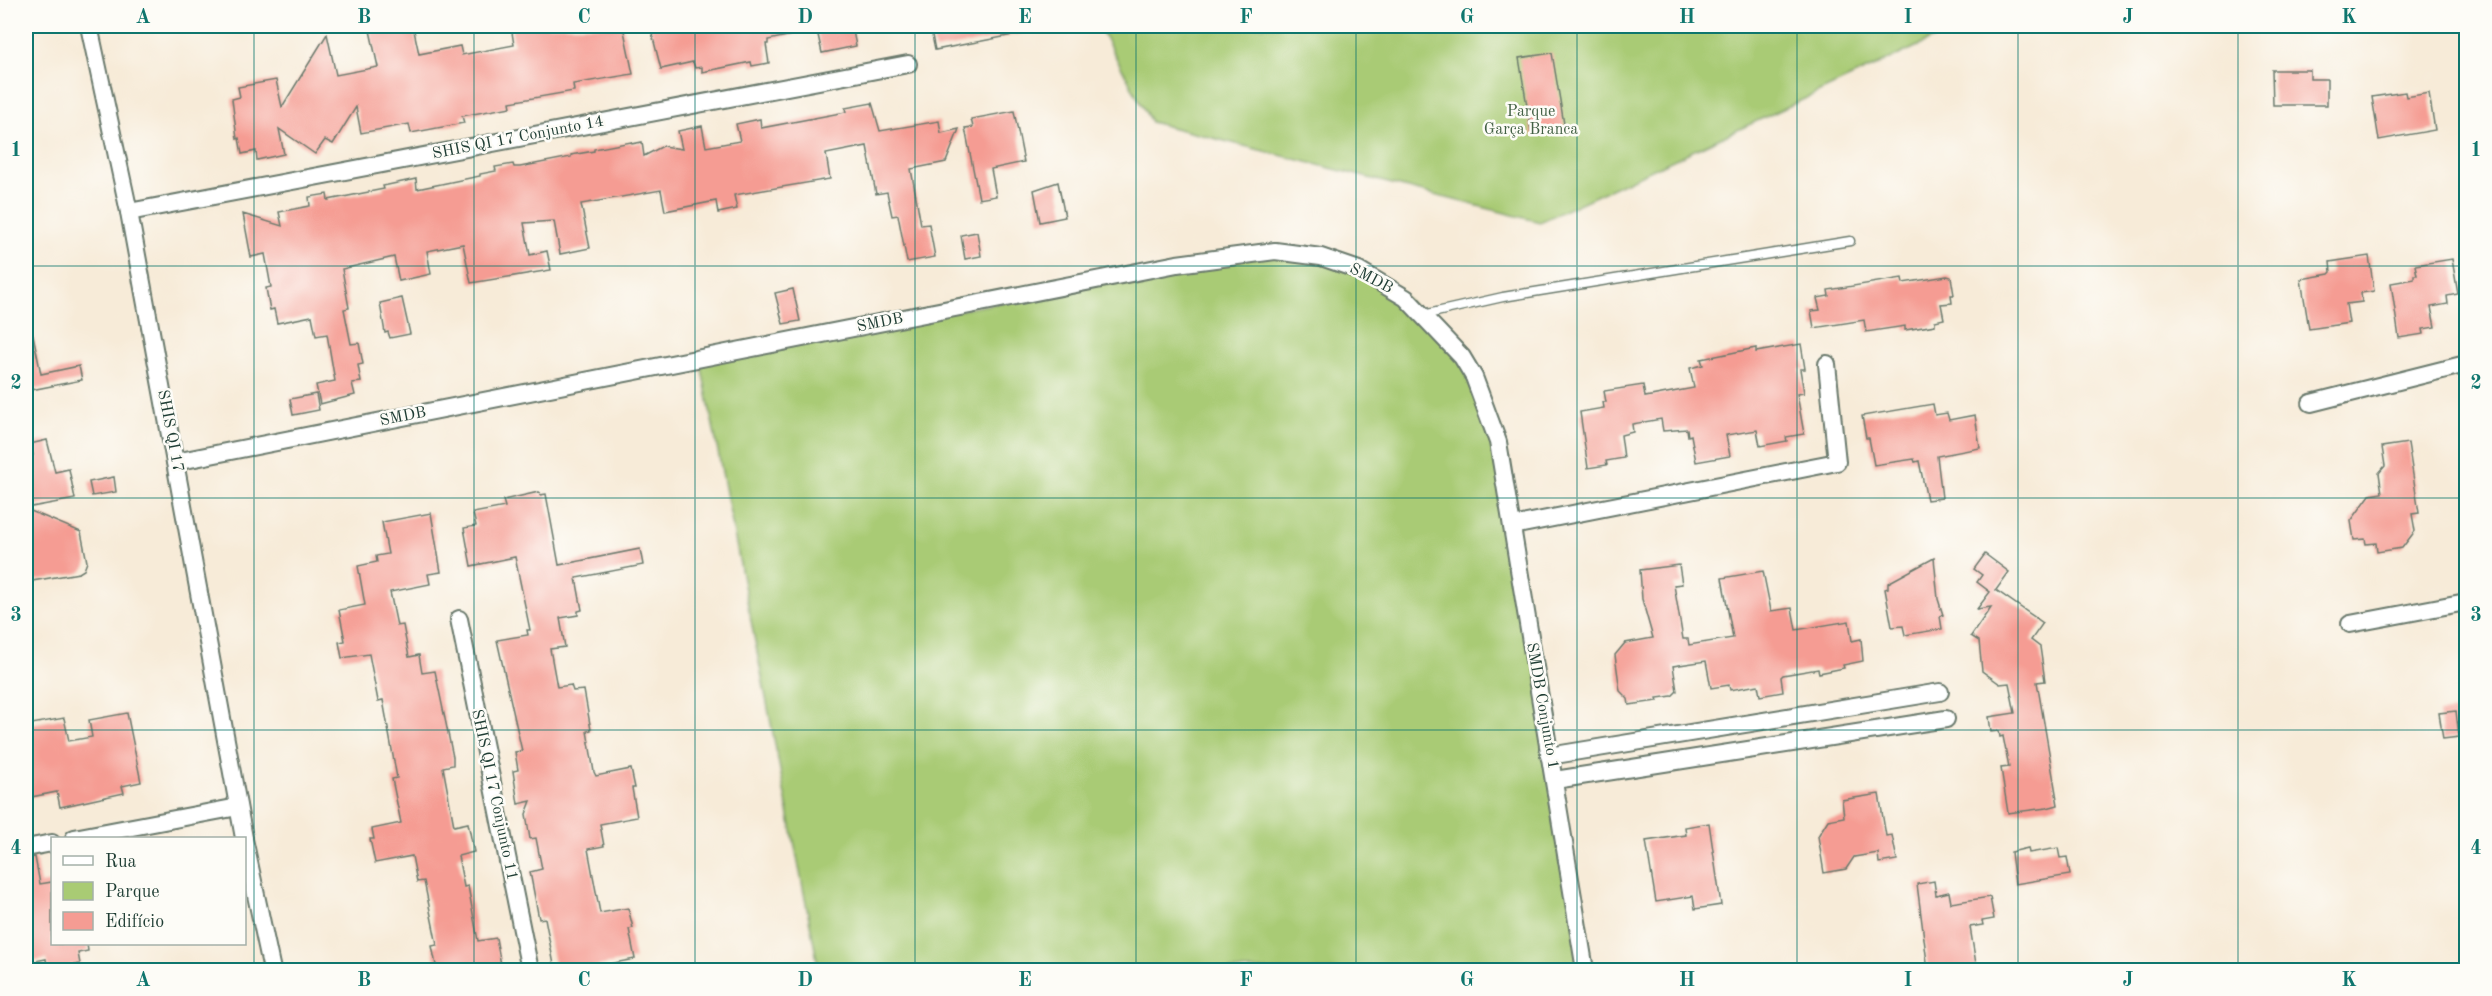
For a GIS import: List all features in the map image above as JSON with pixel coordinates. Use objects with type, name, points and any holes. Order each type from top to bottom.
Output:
[{"type":"street","name":"SHIS QI 17","points":[[89,26],[129,212],[244,837]]},
{"type":"street","name":"SHIS QI 17 Conjunto 14","points":[[129,212],[908,64]]},
{"type":"street","name":"SMDB","points":[[176,462],[1177,264],[1275,251],[1321,257],[1359,270],[1406,298],[1462,357],[1474,377],[1498,442]]},
{"type":"street","points":[[1512,526],[1837,462],[1827,364]]},
{"type":"street","points":[[2311,403],[2466,364]]},
{"type":"street","name":"SMDB Conjunto 1","points":[[1498,442],[1585,970]]},
{"type":"street","points":[[2350,624],[2466,602]]},
{"type":"street","name":"SHIS QI 17 Conjunto 11","points":[[459,619],[530,970]]},
{"type":"street","points":[[1549,756],[1940,692]]},
{"type":"street","points":[[1555,780],[1946,720]]},
{"type":"street","points":[[79,837],[238,807]]},
{"type":"street","points":[[26,848],[51,843]]},
{"type":"street","name":"SHIS QI 17","points":[[246,848],[272,970]]},
{"type":"lane","points":[[1422,315],[1503,297],[1850,241]]},
{"type":"green space","name":"Parque Garça Branca","points":[[1099,26],[1961,26],[1540,222],[1151,122]]},
{"type":"green space","points":[[1275,251],[1321,257],[1406,298],[1462,358],[1498,442],[1585,970],[819,970],[700,359]]},
{"type":"building","points":[[369,26],[413,26],[419,54],[460,46],[462,55],[514,45],[511,26],[623,26],[633,74],[573,84],[574,91],[510,102],[511,107],[462,116],[464,123],[411,133],[409,124],[361,133],[356,107],[333,144],[325,140],[315,154],[279,129],[284,154],[257,160],[256,151],[242,154],[239,138],[237,139],[232,99],[240,97],[238,87],[276,80],[282,107],[327,34],[336,75],[378,67]]},
{"type":"building","points":[[650,26],[801,26],[802,33],[768,40],[766,44],[769,63],[752,66],[751,62],[702,72],[702,67],[695,68],[693,62],[661,69]]},
{"type":"building","points":[[816,26],[852,26],[856,46],[822,53]]},
{"type":"building","points":[[930,26],[1023,26],[1024,33],[935,50]]},
{"type":"building","points":[[1552,53],[1565,130],[1532,136],[1519,58]]},
{"type":"building","points":[[2272,70],[2310,70],[2310,79],[2327,79],[2327,105],[2273,105]]},
{"type":"building","points":[[2405,92],[2406,97],[2429,93],[2435,130],[2379,140],[2372,97]]},
{"type":"building","points":[[872,103],[880,131],[939,121],[941,133],[959,129],[946,162],[911,169],[921,225],[929,224],[935,257],[907,262],[898,215],[892,216],[887,192],[876,194],[867,146],[826,154],[830,179],[734,195],[737,209],[718,213],[716,201],[665,211],[661,190],[581,204],[590,248],[560,254],[554,221],[524,223],[530,255],[547,251],[551,270],[471,283],[463,244],[427,251],[431,274],[399,281],[394,257],[342,269],[349,308],[344,309],[351,344],[359,343],[363,364],[358,365],[361,382],[352,383],[355,395],[320,404],[316,385],[335,381],[327,334],[316,336],[312,316],[277,323],[274,309],[270,310],[266,288],[271,287],[265,254],[251,257],[243,214],[282,226],[279,212],[310,206],[309,197],[327,194],[328,200],[384,189],[383,186],[416,179],[417,189],[480,176],[480,174],[496,171],[495,167],[513,164],[514,167],[520,167],[631,142],[632,144],[642,142],[644,156],[663,146],[682,149],[678,131],[702,126],[706,147],[740,141],[736,124],[760,119],[761,128],[846,112],[845,108]]},
{"type":"building","points":[[1014,111],[1024,162],[991,169],[996,196],[979,199],[965,128],[973,127],[971,119]]},
{"type":"building","points":[[1058,182],[1065,217],[1040,222],[1034,190]]},
{"type":"building","points":[[977,232],[981,256],[965,259],[961,235]]},
{"type":"building","points":[[2369,256],[2374,291],[2361,293],[2362,302],[2346,304],[2349,323],[2309,329],[2301,279],[2329,274],[2331,272],[2330,262]]},
{"type":"building","points":[[2452,259],[2458,294],[2447,296],[2448,304],[2431,307],[2435,327],[2423,329],[2424,334],[2399,338],[2391,283],[2414,279],[2414,275],[2417,275],[2415,265]]},
{"type":"building","points":[[1951,277],[1954,295],[1951,295],[1952,303],[1941,304],[1944,319],[1935,321],[1935,325],[1905,330],[1905,326],[1866,332],[1864,320],[1814,328],[1811,311],[1820,310],[1817,298],[1829,296],[1828,290],[1902,278],[1903,283]]},
{"type":"building","points":[[793,289],[800,321],[783,324],[775,293]]},
{"type":"building","points":[[402,298],[410,334],[390,338],[388,332],[385,333],[380,303]]},
{"type":"building","points":[[33,335],[41,374],[79,366],[82,380],[26,391],[26,336]]},
{"type":"building","points":[[1801,344],[1805,369],[1800,369],[1804,393],[1797,394],[1804,434],[1786,437],[1787,441],[1760,446],[1757,430],[1726,435],[1730,456],[1696,462],[1691,435],[1688,436],[1687,429],[1663,431],[1661,419],[1632,424],[1633,432],[1621,435],[1624,458],[1606,461],[1607,465],[1588,468],[1580,412],[1604,408],[1603,402],[1606,402],[1604,391],[1643,385],[1645,397],[1694,388],[1690,368],[1703,365],[1701,359],[1756,348],[1756,352]]},
{"type":"building","points":[[316,394],[319,410],[293,415],[290,399]]},
{"type":"building","points":[[1933,404],[1935,415],[1947,413],[1949,420],[1975,415],[1980,448],[1937,456],[1942,498],[1927,500],[1919,461],[1915,462],[1914,459],[1874,465],[1862,416]]},
{"type":"building","points":[[47,440],[55,472],[69,469],[75,499],[26,508],[26,457],[33,455],[30,444]]},
{"type":"building","points":[[2408,443],[2419,513],[2412,514],[2415,531],[2402,548],[2377,552],[2376,543],[2366,544],[2365,539],[2354,540],[2351,521],[2370,495],[2382,493],[2379,473],[2385,466],[2382,447]]},
{"type":"building","points":[[114,477],[116,492],[92,496],[89,482]]},
{"type":"building","points":[[539,492],[540,495],[546,494],[559,565],[640,549],[643,565],[576,578],[582,610],[578,611],[578,615],[560,618],[565,647],[550,649],[557,687],[571,685],[573,691],[584,690],[591,730],[587,731],[596,776],[631,769],[635,788],[632,788],[637,817],[600,824],[604,846],[588,849],[600,913],[628,908],[633,928],[629,929],[635,959],[578,970],[555,970],[545,918],[539,919],[530,872],[542,869],[536,838],[530,839],[526,814],[531,801],[518,804],[513,771],[518,770],[515,752],[522,751],[497,640],[528,635],[527,630],[530,630],[515,557],[471,566],[464,528],[476,526],[473,513],[505,507],[503,500]]},
{"type":"building","points":[[26,509],[81,532],[87,562],[84,570],[79,573],[26,582]]},
{"type":"building","points":[[431,513],[441,572],[428,574],[430,584],[390,592],[397,626],[403,625],[409,657],[419,655],[422,673],[435,671],[453,757],[453,765],[443,767],[454,826],[468,823],[474,852],[458,856],[464,887],[468,886],[478,941],[496,938],[502,970],[437,970],[432,946],[437,945],[424,881],[417,882],[412,856],[375,863],[370,839],[374,839],[372,829],[401,823],[392,779],[397,778],[383,700],[378,701],[369,654],[342,658],[339,642],[345,641],[339,610],[365,605],[358,566],[377,562],[376,556],[388,554],[382,522]]},
{"type":"building","points":[[1985,554],[2009,572],[1996,590],[2043,623],[2031,640],[2040,647],[2045,681],[2037,682],[2058,805],[2047,808],[2008,813],[2001,768],[2009,767],[2003,736],[2000,737],[1999,731],[1991,732],[1989,717],[2015,713],[2009,683],[2000,684],[1982,671],[1979,641],[1971,636],[1991,607],[1977,609],[1990,592],[1977,582],[1982,575],[1974,569]]},
{"type":"building","points":[[1934,558],[1938,599],[1943,615],[1940,616],[1942,629],[1905,635],[1903,626],[1892,627],[1885,589],[1888,588],[1888,583]]},
{"type":"building","points":[[1679,565],[1682,584],[1674,585],[1683,639],[1688,639],[1689,645],[1733,638],[1722,578],[1763,571],[1771,611],[1792,608],[1796,630],[1849,621],[1852,641],[1861,639],[1863,661],[1819,673],[1818,669],[1783,675],[1781,677],[1783,692],[1760,696],[1758,685],[1730,690],[1729,685],[1711,688],[1706,661],[1673,666],[1677,691],[1672,696],[1657,698],[1658,701],[1629,705],[1628,699],[1620,691],[1615,655],[1625,643],[1653,638],[1642,599],[1640,570]]},
{"type":"building","points":[[2456,711],[2459,737],[2443,739],[2439,713]]},
{"type":"building","points":[[127,713],[141,782],[122,786],[124,793],[60,807],[57,792],[26,798],[26,725],[64,718],[69,741],[92,737],[89,720]]},
{"type":"building","points":[[1879,794],[1886,836],[1892,835],[1897,860],[1879,863],[1878,853],[1854,857],[1846,869],[1824,873],[1818,836],[1828,820],[1844,817],[1842,800]]},
{"type":"building","points":[[1709,823],[1721,905],[1695,909],[1693,896],[1656,902],[1646,841],[1686,835],[1685,827]]},
{"type":"building","points":[[2028,848],[2029,853],[2058,848],[2060,858],[2067,857],[2070,875],[2015,884],[2011,852]]},
{"type":"building","points":[[35,857],[40,884],[51,882],[51,945],[87,945],[88,951],[78,953],[80,964],[65,967],[66,970],[48,970],[46,959],[26,963],[26,858]]},
{"type":"building","points":[[1934,881],[1936,895],[1949,892],[1951,903],[1990,897],[1994,919],[1982,921],[1983,925],[1970,927],[1977,970],[1928,970],[1917,884]]}]
